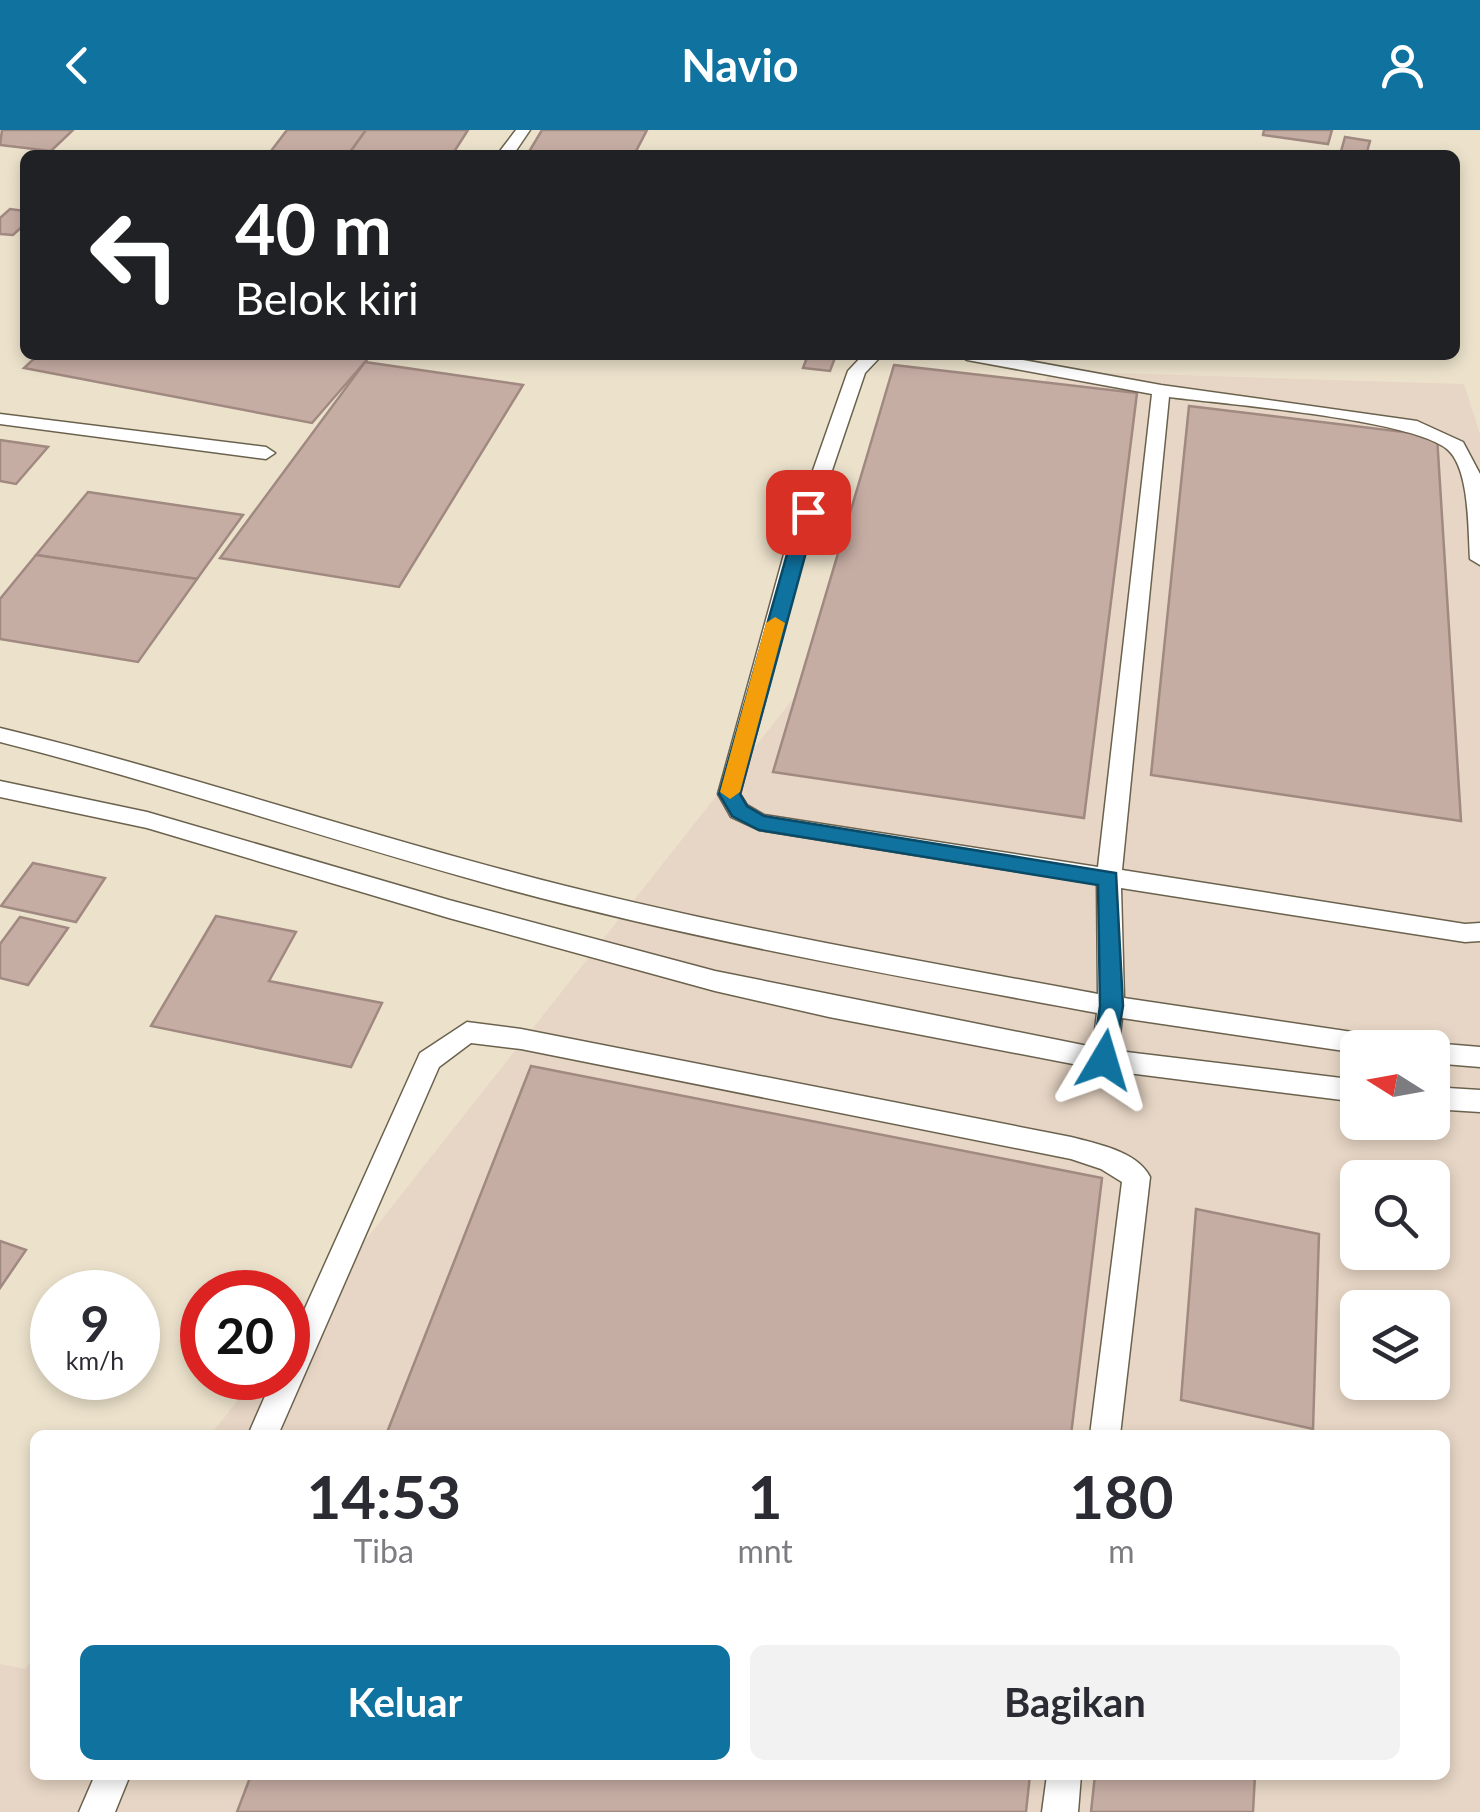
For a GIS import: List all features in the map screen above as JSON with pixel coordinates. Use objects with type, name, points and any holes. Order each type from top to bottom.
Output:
[{"type":"lane","points":[[509,150],[524,130]]},
{"type":"lane","points":[[868,360],[857,370],[796,547],[729,794],[739,811],[759,822],[1108,879],[1465,934],[1480,932]]},
{"type":"lane","points":[[995,360],[1161,390],[1412,425],[1456,446],[1472,479],[1480,559]]},
{"type":"lane","points":[[1104,1060],[1111,1006],[1108,879],[1161,390]]},
{"type":"lane","points":[[0,419],[266,453]]},
{"type":"lane","points":[[0,735],[138,769],[541,888],[748,939],[1111,1006],[1340,1040]]},
{"type":"lane","points":[[0,789],[146,820],[450,909],[714,980],[1104,1060],[1340,1089]]},
{"type":"lane","points":[[266,1430],[429,1060],[467,1032],[522,1039],[1072,1148],[1110,1160],[1136,1177],[1106,1430]]},
{"type":"lane","points":[[1450,1054],[1480,1057]]},
{"type":"lane","points":[[1450,1099],[1480,1101]]},
{"type":"lane","points":[[97,1812],[111,1780]]},
{"type":"lane","points":[[1060,1812],[1063,1780]]},
{"type":"shaded area","points":[[1052,371],[1464,384],[1480,434],[1480,1812],[0,1812],[0,1664],[25,1669],[30,1663],[30,1780],[1450,1780],[1450,1430],[214,1430],[238,1400],[310,1400],[310,1310]]},
{"type":"building","points":[[2,130],[73,130],[52,150],[0,145]]},
{"type":"building","points":[[287,130],[366,130],[352,150],[272,150]]},
{"type":"building","points":[[366,130],[468,130],[455,150],[352,150]]},
{"type":"building","points":[[542,130],[647,130],[637,150],[530,150]]},
{"type":"building","points":[[1264,130],[1332,130],[1328,144],[1263,135]]},
{"type":"building","points":[[1345,137],[1370,141],[1367,150],[1341,150]]},
{"type":"building","points":[[10,209],[20,210],[20,229],[13,235],[0,234],[0,218]]},
{"type":"building","points":[[33,360],[367,360],[312,423],[24,368]]},
{"type":"building","points":[[806,360],[834,360],[830,371],[803,368]]},
{"type":"building","points":[[365,362],[523,385],[399,587],[220,558]]},
{"type":"building","points":[[894,365],[1137,393],[1084,818],[773,772]]},
{"type":"building","points":[[1189,406],[1437,436],[1461,821],[1151,775]]},
{"type":"building","points":[[0,440],[48,447],[16,484],[0,481]]},
{"type":"building","points":[[88,492],[243,515],[197,579],[36,555]]},
{"type":"building","points":[[36,555],[197,579],[138,662],[0,639],[0,599]]},
{"type":"building","points":[[33,863],[105,878],[76,922],[1,906]]},
{"type":"building","points":[[216,916],[296,932],[269,981],[382,1003],[351,1067],[151,1026]]},
{"type":"building","points":[[20,917],[68,928],[28,985],[0,978],[0,944]]},
{"type":"building","points":[[531,1066],[1102,1178],[1072,1430],[388,1430]]},
{"type":"building","points":[[1196,1209],[1319,1234],[1313,1429],[1181,1400]]},
{"type":"building","points":[[0,1241],[26,1250],[0,1288]]},
{"type":"building","points":[[249,1780],[1029,1780],[1026,1812],[237,1812]]},
{"type":"building","points":[[1094,1780],[1255,1780],[1253,1812],[1091,1812]]},
{"type":"slow traffic","points":[[730,792],[775,623]]},
{"type":"route","points":[[808,512],[729,794],[739,811],[759,822],[1108,879],[1111,1006],[1104,1060]]}]
